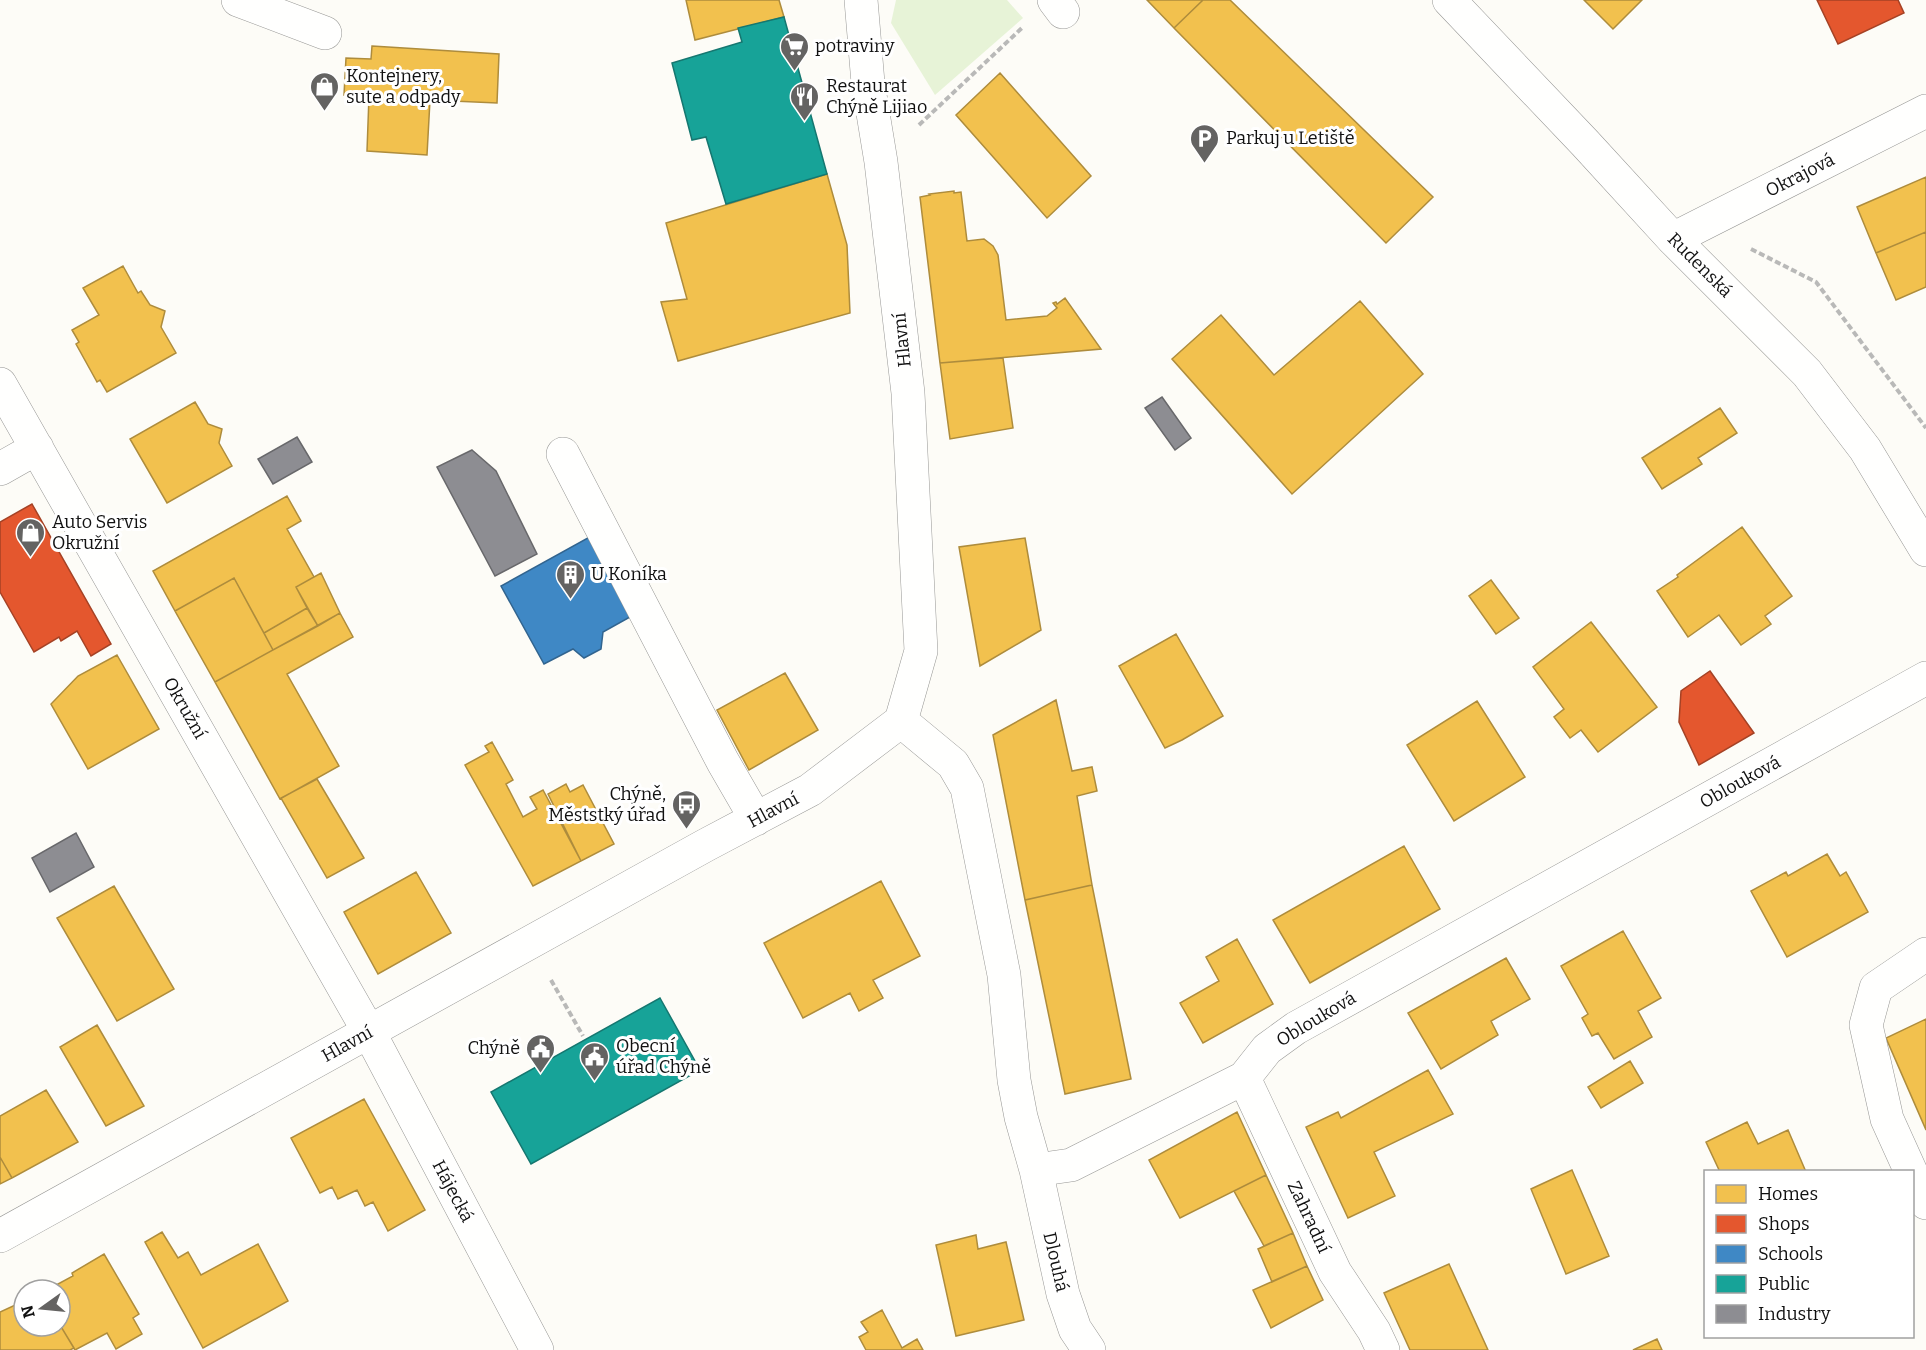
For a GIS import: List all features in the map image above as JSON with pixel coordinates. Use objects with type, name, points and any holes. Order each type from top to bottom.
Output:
[{"type":"street","points":[[238,0],[325,33]]},
{"type":"street","name":"Hlavní","points":[[0,1236],[810,790],[901,721],[921,651],[908,393],[881,162],[868,83],[861,0]]},
{"type":"street","name":"Rudenská","points":[[1449,0],[1673,239],[1807,373],[1865,448],[1926,550]]},
{"type":"street","name":"Okrajová","points":[[1673,239],[1926,111]]},
{"type":"street","name":"Okružní","points":[[0,384],[369,1032]]},
{"type":"street","points":[[0,469],[38,448]]},
{"type":"street","points":[[563,454],[718,751],[756,819]]},
{"type":"street","name":"Oblouková","points":[[1036,1170],[1071,1165],[1244,1078],[1267,1049],[1296,1028],[1926,678]]},
{"type":"street","points":[[901,721],[953,764],[967,788],[1004,975],[1014,1080],[1021,1117],[1036,1170]]},
{"type":"street","points":[[1911,1170],[1887,1119],[1866,1025],[1876,988],[1926,954]]},
{"type":"street","name":"Hájecká","points":[[369,1032],[537,1350]]},
{"type":"street","name":"Zahradní","points":[[1244,1078],[1335,1272],[1374,1331],[1383,1350]]},
{"type":"street","name":"Dlouhá","points":[[1036,1170],[1063,1294],[1075,1329],[1089,1350]]},
{"type":"street","points":[[1914,1177],[1926,1203]]},
{"type":"path","points":[[881,162],[1026,24]]},
{"type":"path","points":[[532,942],[583,1036]]},
{"type":"green space","points":[[896,0],[1007,0],[1023,18],[935,95],[891,23]]},
{"type":"building: Homes","points":[[686,0],[779,0],[784,17],[695,40]]},
{"type":"building: Homes","points":[[1147,0],[1203,0],[1174,28]]},
{"type":"building: Homes","points":[[1203,0],[1230,0],[1433,197],[1386,243],[1174,28]]},
{"type":"building: Homes","points":[[1584,0],[1642,0],[1613,29]]},
{"type":"building: Homes","points":[[372,46],[499,54],[497,103],[430,100],[427,155],[367,151],[369,96],[344,95],[346,58],[371,59]]},
{"type":"building: Homes","points":[[1000,73],[1091,176],[1047,218],[956,115]]},
{"type":"building: Homes","points":[[827,174],[847,245],[850,313],[678,361],[661,302],[687,299],[666,223]]},
{"type":"building: Homes","points":[[1926,177],[1926,232],[1876,253],[1857,207]]},
{"type":"building: Homes","points":[[954,191],[954,193],[961,192],[967,241],[984,239],[993,246],[998,255],[1006,320],[1047,316],[1057,308],[1053,303],[1057,304],[1065,298],[1101,349],[940,363],[920,197]]},
{"type":"building: Homes","points":[[1926,232],[1926,287],[1896,300],[1876,253]]},
{"type":"building: Homes","points":[[123,266],[138,293],[141,291],[150,305],[165,311],[161,327],[176,353],[107,392],[100,380],[97,382],[76,344],[79,342],[72,330],[99,315],[83,288]]},
{"type":"building: Homes","points":[[1360,301],[1423,374],[1292,494],[1172,359],[1221,315],[1274,375]]},
{"type":"building: Homes","points":[[1003,358],[1013,428],[950,439],[940,363]]},
{"type":"building: Homes","points":[[195,402],[208,424],[222,429],[219,443],[232,466],[167,503],[130,439]]},
{"type":"building: Homes","points":[[1720,408],[1737,433],[1698,458],[1702,464],[1662,489],[1642,458]]},
{"type":"building: Homes","points":[[287,496],[301,521],[287,529],[314,577],[296,587],[307,608],[264,633],[234,578],[175,611],[153,571]]},
{"type":"building: Homes","points":[[1742,527],[1792,596],[1765,616],[1771,624],[1741,645],[1719,615],[1688,637],[1657,591]]},
{"type":"building: Homes","points":[[1025,538],[1041,630],[980,666],[959,547]]},
{"type":"building: Homes","points":[[321,573],[340,613],[318,626],[296,587]]},
{"type":"building: Homes","points":[[234,578],[273,650],[215,682],[175,611]]},
{"type":"building: Homes","points":[[1491,580],[1519,618],[1496,634],[1469,596]]},
{"type":"building: Homes","points":[[307,608],[318,626],[273,650],[264,633]]},
{"type":"building: Homes","points":[[340,613],[353,637],[287,674],[339,766],[280,799],[215,682]]},
{"type":"building: Homes","points":[[1591,622],[1657,707],[1598,752],[1581,730],[1570,738],[1554,717],[1564,709],[1533,667]]},
{"type":"building: Homes","points":[[1176,634],[1223,716],[1165,748],[1119,666]]},
{"type":"building: Homes","points":[[117,655],[159,729],[88,769],[51,704],[78,676]]},
{"type":"building: Homes","points":[[785,673],[818,730],[749,770],[717,710]]},
{"type":"building: Homes","points":[[1056,700],[1072,771],[1092,767],[1097,791],[1077,796],[1092,885],[1025,900],[993,735]]},
{"type":"building: Homes","points":[[1477,701],[1525,777],[1454,821],[1407,745]]},
{"type":"building: Homes","points":[[492,742],[513,780],[506,784],[523,817],[537,809],[530,797],[543,790],[581,861],[533,886],[465,765],[489,752],[485,746]]},
{"type":"building: Homes","points":[[317,779],[364,858],[327,878],[281,798]]},
{"type":"building: Homes","points":[[566,784],[570,792],[583,785],[614,844],[581,861],[548,794]]},
{"type":"building: Homes","points":[[1404,846],[1440,909],[1310,983],[1273,920]]},
{"type":"building: Homes","points":[[1827,854],[1840,876],[1846,872],[1868,912],[1787,957],[1751,891],[1786,872],[1788,876]]},
{"type":"building: Homes","points":[[416,872],[451,933],[378,974],[344,912]]},
{"type":"building: Homes","points":[[881,881],[920,956],[873,980],[883,998],[859,1011],[850,993],[803,1018],[764,943]]},
{"type":"building: Homes","points":[[1092,885],[1131,1079],[1065,1094],[1025,900]]},
{"type":"building: Homes","points":[[114,886],[174,989],[117,1021],[57,918]]},
{"type":"building: Homes","points":[[1623,931],[1661,998],[1638,1011],[1652,1037],[1614,1059],[1598,1033],[1592,1036],[1582,1018],[1588,1014],[1561,966]]},
{"type":"building: Homes","points":[[1237,939],[1273,1004],[1203,1043],[1180,1003],[1219,981],[1206,957]]},
{"type":"building: Homes","points":[[1506,958],[1530,999],[1491,1021],[1498,1035],[1441,1069],[1408,1013]]},
{"type":"building: Homes","points":[[1926,1019],[1926,1130],[1886,1038]]},
{"type":"building: Homes","points":[[97,1025],[144,1106],[106,1126],[60,1047]]},
{"type":"building: Homes","points":[[1630,1061],[1643,1083],[1601,1108],[1588,1087]]},
{"type":"building: Homes","points":[[1428,1070],[1453,1114],[1374,1152],[1395,1196],[1348,1218],[1306,1127],[1338,1112],[1341,1118]]},
{"type":"building: Homes","points":[[46,1090],[78,1142],[12,1178],[0,1157],[0,1116]]},
{"type":"building: Homes","points":[[364,1099],[425,1210],[388,1231],[373,1202],[365,1206],[357,1190],[338,1199],[332,1187],[320,1193],[291,1138]]},
{"type":"building: Homes","points":[[1237,1112],[1266,1175],[1180,1218],[1149,1160]]},
{"type":"building: Homes","points":[[1747,1122],[1758,1144],[1788,1130],[1805,1170],[1719,1170],[1706,1142]]},
{"type":"building: Homes","points":[[0,1157],[12,1178],[0,1184]]},
{"type":"building: Homes","points":[[1572,1170],[1609,1256],[1566,1274],[1531,1189]]},
{"type":"building: Homes","points":[[1266,1175],[1293,1233],[1264,1246],[1234,1191]]},
{"type":"building: Homes","points":[[162,1232],[178,1258],[188,1252],[201,1275],[258,1244],[288,1301],[203,1348],[145,1242]]},
{"type":"building: Homes","points":[[1293,1233],[1307,1266],[1272,1282],[1258,1249]]},
{"type":"building: Homes","points":[[976,1235],[978,1249],[1006,1242],[1024,1320],[956,1336],[936,1245]]},
{"type":"building: Homes","points":[[104,1254],[139,1314],[133,1318],[142,1334],[116,1349],[107,1333],[75,1350],[68,1338],[72,1338],[72,1278],[69,1278],[73,1276],[72,1273]]},
{"type":"building: Homes","points":[[1449,1264],[1488,1350],[1410,1350],[1384,1293]]},
{"type":"building: Homes","points":[[1307,1266],[1323,1300],[1271,1328],[1253,1290]]},
{"type":"building: Homes","points":[[12,1306],[12,1338],[68,1338],[74,1348],[70,1350],[0,1350],[0,1312]]},
{"type":"building: Homes","points":[[882,1310],[902,1348],[917,1339],[923,1350],[866,1350],[859,1337],[868,1332],[861,1322]]},
{"type":"building: Homes","points":[[1657,1339],[1662,1350],[1633,1350]]},
{"type":"building: Shops","points":[[1817,0],[1898,0],[1904,13],[1838,44]]},
{"type":"building: Shops","name":"Auto Servis Okružní","points":[[32,504],[111,644],[91,656],[77,631],[61,641],[59,637],[34,652],[0,592],[0,522]]},
{"type":"building: Shops","points":[[1710,671],[1754,733],[1699,765],[1679,722],[1681,691]]},
{"type":"building: Schools","name":"U Koníka","points":[[595,534],[639,612],[603,632],[601,649],[584,658],[573,649],[544,664],[501,586]]},
{"type":"building: Public","points":[[784,17],[827,174],[726,204],[706,137],[692,140],[672,63],[742,42],[738,28]]},
{"type":"building: Public","name":"Obecní úřad Chýně","points":[[660,998],[700,1070],[531,1164],[491,1092]]},
{"type":"building: Industry","points":[[1162,397],[1191,438],[1175,450],[1145,408]]},
{"type":"building: Industry","points":[[297,437],[312,462],[273,484],[258,459]]},
{"type":"building: Industry","points":[[472,450],[496,471],[537,554],[495,576],[437,467]]},
{"type":"building: Industry","points":[[76,833],[94,867],[50,892],[32,858]]},
{"type":"place","name":"potraviny","points":[[794,72]]},
{"type":"place","name":"Kontejnery, sute a odpady","points":[[325,112]]},
{"type":"place","name":"Restaurat Chýně Lijiao","points":[[805,122]]},
{"type":"place","name":"Parkuj u Letiště","points":[[1205,164]]},
{"type":"place","name":"Auto Servis Okružní","points":[[31,558]]},
{"type":"place","name":"U Koníka","points":[[570,600]]},
{"type":"place","name":"Chýně, Měststký úřad","points":[[687,830]]},
{"type":"place","name":"Chýně","points":[[541,1074]]},
{"type":"place","name":"Obecní úřad Chýně","points":[[595,1082]]}]
